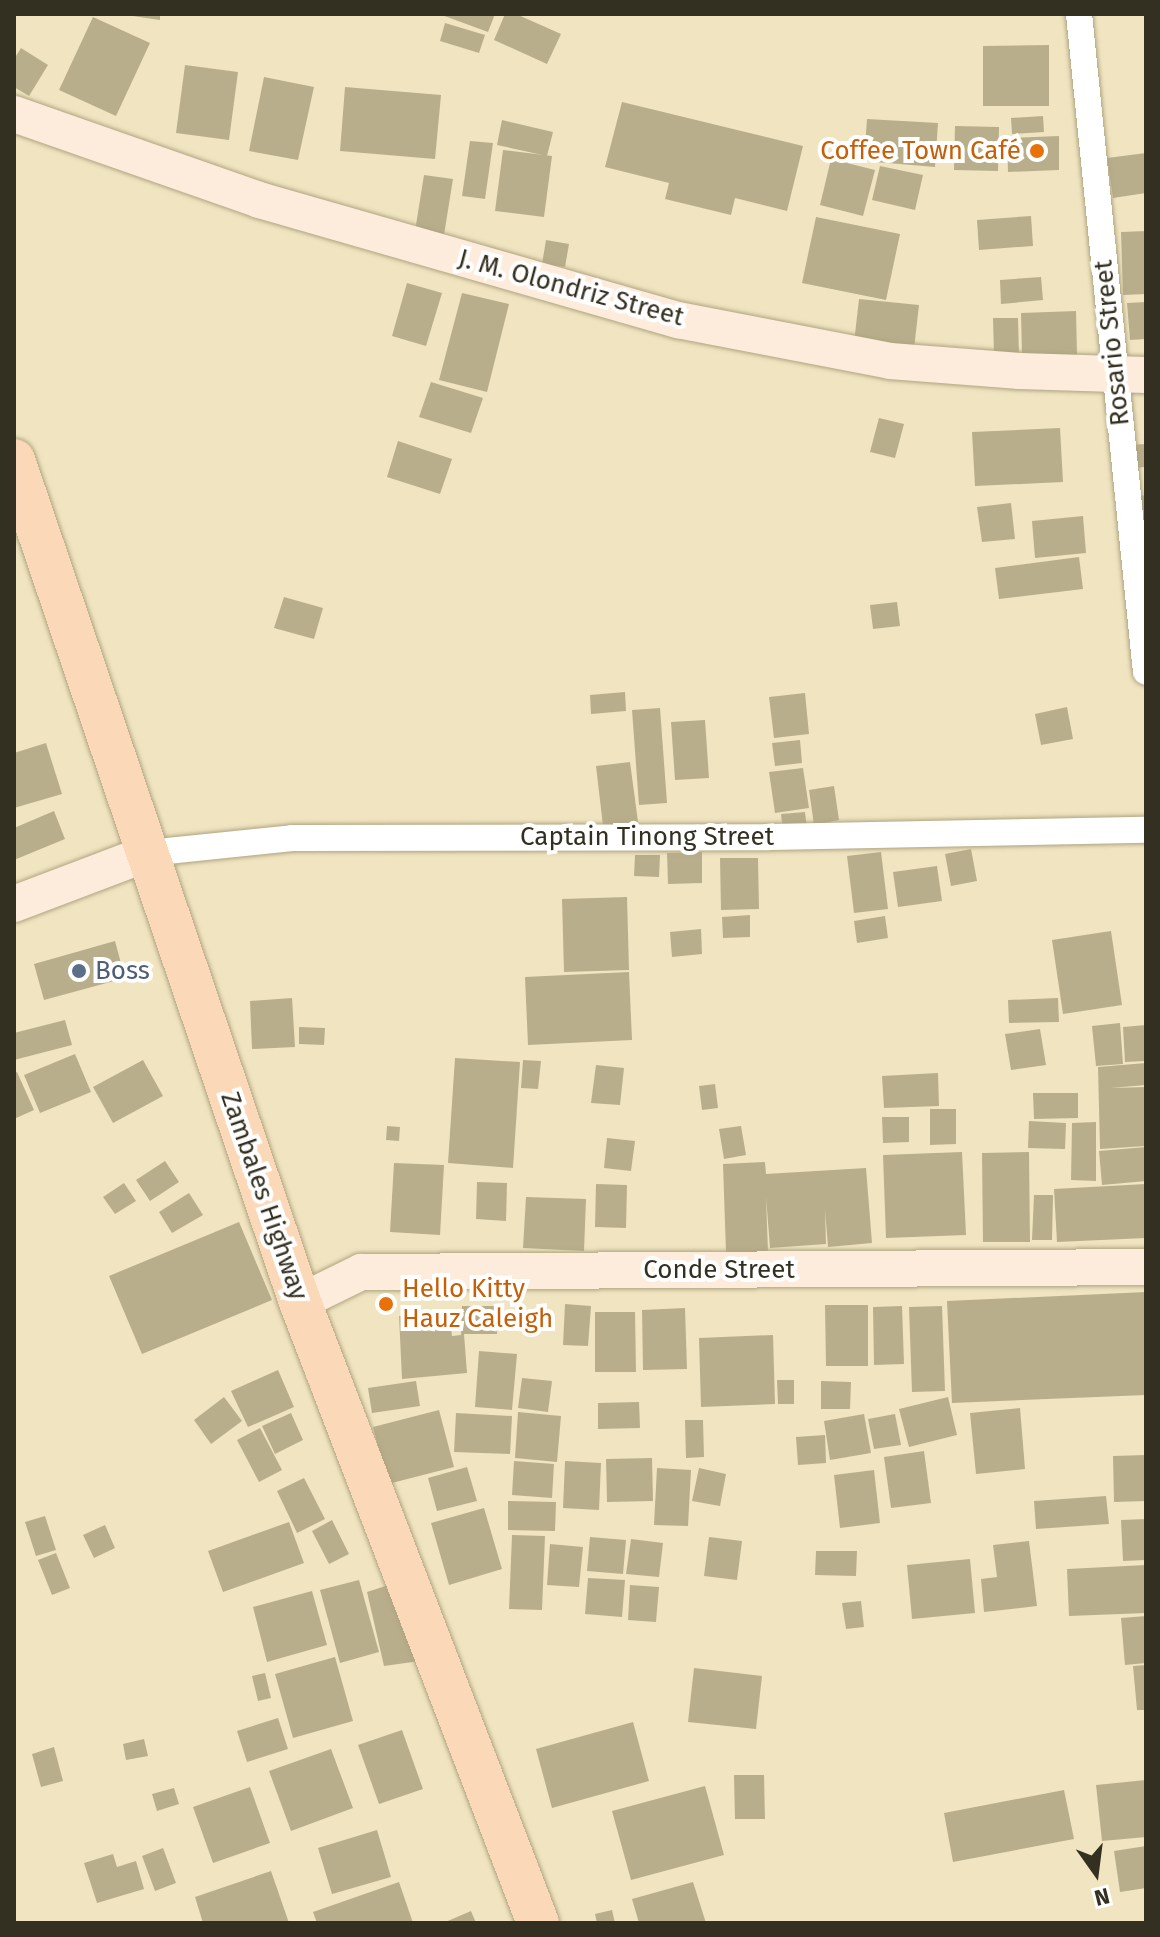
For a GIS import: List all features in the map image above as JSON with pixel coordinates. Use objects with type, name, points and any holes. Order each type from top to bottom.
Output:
[{"type":"main road","name":"Zambales Highway","points":[[14,460],[300,1302],[538,1923]]},
{"type":"street","name":"Rosario Street","points":[[1079,14],[1130,375],[1146,672]]},
{"type":"street","name":"J. M. Olondriz Street","points":[[14,114],[259,200],[678,320],[890,361],[1130,375]]},
{"type":"street","name":"Captain Tinong Street","points":[[148,853],[292,838],[770,837],[1146,830]]},
{"type":"street","points":[[14,904],[148,853]]},
{"type":"street","name":"Conde Street","points":[[300,1302],[361,1272],[1146,1267]]},
{"type":"building","points":[[119,14],[160,14],[160,20]]},
{"type":"building","points":[[439,14],[495,14],[488,32]]},
{"type":"building","points":[[505,14],[516,14],[561,34],[547,64],[494,40]]},
{"type":"building","points":[[93,17],[150,43],[116,116],[59,90]]},
{"type":"building","points":[[445,23],[485,35],[479,53],[440,41]]},
{"type":"building","points":[[1049,45],[1049,106],[983,106],[983,46]]},
{"type":"building","points":[[21,48],[48,65],[29,96],[14,87],[14,59]]},
{"type":"building","points":[[185,65],[238,72],[229,140],[176,133]]},
{"type":"building","points":[[264,77],[314,87],[298,160],[249,151]]},
{"type":"building","points":[[345,87],[441,95],[435,159],[340,151]]},
{"type":"building","points":[[622,102],[803,146],[787,211],[735,198],[731,215],[665,199],[669,183],[605,167]]},
{"type":"building","points":[[1043,116],[1044,132],[1012,134],[1011,118]]},
{"type":"building","points":[[867,119],[938,123],[935,167],[864,161]]},
{"type":"building","points":[[502,120],[553,132],[547,156],[497,145]]},
{"type":"building","points":[[955,126],[999,127],[998,171],[954,170]]},
{"type":"building","points":[[1059,136],[1059,170],[1008,172],[1007,138]]},
{"type":"building","points":[[470,141],[493,143],[485,199],[462,196]]},
{"type":"building","points":[[503,150],[552,156],[544,217],[495,211]]},
{"type":"building","points":[[1146,153],[1146,193],[1113,198],[1107,158]]},
{"type":"building","points":[[831,159],[875,170],[863,216],[820,205]]},
{"type":"building","points":[[880,166],[923,175],[915,210],[872,200]]},
{"type":"building","points":[[424,175],[453,179],[444,235],[415,231]]},
{"type":"building","points":[[1031,216],[1033,246],[979,250],[977,220]]},
{"type":"building","points":[[816,217],[900,234],[886,300],[802,283]]},
{"type":"building","points":[[1146,231],[1146,294],[1123,295],[1121,232]]},
{"type":"building","points":[[546,240],[569,244],[565,267],[542,264]]},
{"type":"building","points":[[1041,277],[1043,300],[1001,304],[1000,280]]},
{"type":"building","points":[[407,283],[442,293],[426,346],[392,336]]},
{"type":"building","points":[[462,293],[509,304],[487,392],[439,380]]},
{"type":"building","points":[[859,299],[919,305],[914,349],[854,343]]},
{"type":"building","points":[[1146,302],[1146,339],[1130,340],[1127,303]]},
{"type":"building","points":[[1076,311],[1077,355],[1022,356],[1021,313]]},
{"type":"building","points":[[993,318],[1018,318],[1019,355],[994,355]]},
{"type":"building","points":[[431,382],[483,398],[471,433],[419,417]]},
{"type":"building","points":[[879,418],[904,424],[895,458],[870,452]]},
{"type":"building","points":[[1060,428],[1063,482],[975,486],[972,432]]},
{"type":"building","points":[[398,441],[452,459],[440,494],[387,477]]},
{"type":"building","points":[[1146,444],[1146,467],[1131,468],[1129,445]]},
{"type":"building","points":[[1146,495],[1146,530],[1136,531],[1133,497]]},
{"type":"building","points":[[1011,503],[1015,539],[982,542],[977,507]]},
{"type":"building","points":[[1083,516],[1086,553],[1035,558],[1032,521]]},
{"type":"building","points":[[1079,557],[1083,589],[999,599],[995,568]]},
{"type":"building","points":[[284,597],[323,608],[314,639],[274,628]]},
{"type":"building","points":[[897,602],[900,626],[873,629],[870,605]]},
{"type":"building","points":[[625,692],[626,711],[591,714],[590,695]]},
{"type":"building","points":[[805,693],[809,734],[774,738],[769,697]]},
{"type":"building","points":[[1067,707],[1073,739],[1041,745],[1035,714]]},
{"type":"building","points":[[660,708],[667,803],[639,805],[632,710]]},
{"type":"building","points":[[705,720],[709,778],[675,780],[671,722]]},
{"type":"building","points":[[800,740],[802,763],[775,766],[772,743]]},
{"type":"building","points":[[46,743],[62,794],[14,808],[14,753]]},
{"type":"building","points":[[630,762],[638,822],[603,826],[596,766]]},
{"type":"building","points":[[803,768],[809,808],[775,813],[769,772]]},
{"type":"building","points":[[834,786],[839,820],[814,825],[809,790]]},
{"type":"building","points":[[54,811],[65,839],[14,860],[14,828]]},
{"type":"building","points":[[805,812],[807,829],[783,831],[781,814]]},
{"type":"building","points":[[971,849],[977,881],[951,886],[945,854]]},
{"type":"building","points":[[702,852],[702,883],[668,884],[667,853]]},
{"type":"building","points":[[881,852],[888,909],[854,913],[847,856]]},
{"type":"building","points":[[635,855],[660,855],[659,877],[634,876]]},
{"type":"building","points":[[720,858],[758,858],[759,909],[721,910]]},
{"type":"building","points":[[937,866],[942,901],[898,907],[893,872]]},
{"type":"building","points":[[627,897],[629,970],[564,972],[562,899]]},
{"type":"building","points":[[750,915],[750,937],[723,938],[722,917]]},
{"type":"building","points":[[885,916],[888,938],[857,943],[854,921]]},
{"type":"building","points":[[701,929],[702,954],[672,957],[670,932]]},
{"type":"building","points":[[1111,931],[1122,1005],[1063,1014],[1052,940]]},
{"type":"building","name":"Boss","points":[[115,941],[125,978],[44,1000],[34,964]]},
{"type":"building","points":[[629,972],[632,1040],[528,1045],[525,977]]},
{"type":"building","points":[[292,998],[295,1047],[252,1049],[250,1001]]},
{"type":"building","points":[[1058,998],[1059,1022],[1009,1023],[1008,1000]]},
{"type":"building","points":[[65,1020],[72,1045],[14,1060],[14,1033]]},
{"type":"building","points":[[1120,1023],[1123,1064],[1096,1066],[1092,1026]]},
{"type":"building","points":[[1146,1025],[1146,1061],[1125,1062],[1123,1027]]},
{"type":"building","points":[[299,1027],[325,1028],[324,1045],[299,1044]]},
{"type":"building","points":[[1040,1029],[1046,1065],[1011,1070],[1005,1034]]},
{"type":"building","points":[[75,1054],[91,1092],[40,1113],[24,1075]]},
{"type":"building","points":[[455,1058],[520,1062],[513,1168],[448,1163]]},
{"type":"building","points":[[143,1060],[163,1096],[113,1123],[93,1087]]},
{"type":"building","points":[[523,1060],[541,1061],[538,1089],[521,1088]]},
{"type":"building","points":[[1146,1063],[1146,1085],[1110,1088],[1146,1087],[1146,1146],[1100,1149],[1098,1067]]},
{"type":"building","points":[[596,1065],[624,1068],[620,1105],[591,1103]]},
{"type":"building","points":[[17,1072],[34,1110],[14,1119],[14,1073]]},
{"type":"building","points":[[938,1073],[939,1106],[884,1108],[882,1076]]},
{"type":"building","points":[[715,1084],[718,1108],[702,1110],[699,1086]]},
{"type":"building","points":[[1033,1093],[1078,1093],[1078,1118],[1034,1119]]},
{"type":"building","points":[[930,1109],[956,1109],[956,1144],[930,1145]]},
{"type":"building","points":[[882,1117],[909,1117],[909,1142],[883,1143]]},
{"type":"building","points":[[1029,1121],[1066,1123],[1065,1149],[1028,1148]]},
{"type":"building","points":[[1096,1122],[1096,1181],[1071,1180],[1072,1123]]},
{"type":"building","points":[[387,1126],[400,1127],[399,1141],[386,1140]]},
{"type":"building","points":[[741,1126],[746,1155],[724,1159],[719,1129]]},
{"type":"building","points":[[607,1138],[635,1141],[631,1171],[604,1168]]},
{"type":"building","points":[[1146,1147],[1146,1181],[1102,1185],[1099,1151]]},
{"type":"building","points":[[962,1152],[966,1235],[886,1238],[883,1155]]},
{"type":"building","points":[[1029,1152],[1030,1242],[983,1242],[982,1153]]},
{"type":"building","points":[[165,1161],[179,1182],[150,1201],[136,1180]]},
{"type":"building","points":[[765,1162],[766,1174],[866,1168],[872,1243],[828,1247],[825,1210],[826,1244],[770,1248],[766,1197],[768,1252],[726,1253],[723,1164]]},
{"type":"building","points":[[394,1163],[444,1165],[440,1235],[390,1232]]},
{"type":"building","points":[[477,1182],[507,1183],[506,1221],[476,1219]]},
{"type":"building","points":[[124,1183],[136,1201],[115,1214],[103,1197]]},
{"type":"building","points":[[596,1184],[627,1185],[626,1228],[595,1227]]},
{"type":"building","points":[[1146,1184],[1146,1238],[1057,1242],[1054,1189]]},
{"type":"building","points":[[189,1193],[203,1215],[172,1233],[159,1212]]},
{"type":"building","points":[[1034,1195],[1053,1195],[1052,1240],[1032,1240]]},
{"type":"building","points":[[526,1197],[586,1199],[584,1251],[523,1248]]},
{"type":"building","points":[[239,1222],[272,1300],[142,1354],[109,1276]]},
{"type":"building","points":[[1146,1292],[1146,1395],[952,1403],[947,1301]]},
{"type":"building","points":[[565,1304],[591,1306],[588,1346],[563,1345]]},
{"type":"building","points":[[825,1305],[868,1305],[868,1366],[826,1366]]},
{"type":"building","points":[[462,1306],[498,1306],[497,1334],[464,1334],[467,1373],[402,1379],[399,1316],[449,1311],[452,1336],[461,1335]]},
{"type":"building","points":[[902,1306],[904,1364],[874,1365],[873,1307]]},
{"type":"building","points":[[942,1306],[945,1391],[912,1392],[909,1307]]},
{"type":"building","points":[[685,1308],[687,1369],[643,1370],[642,1310]]},
{"type":"building","points":[[595,1312],[635,1312],[636,1372],[595,1372]]},
{"type":"building","points":[[773,1335],[775,1404],[701,1407],[699,1338]]},
{"type":"building","points":[[479,1351],[517,1354],[512,1410],[475,1407]]},
{"type":"building","points":[[278,1370],[294,1407],[248,1427],[231,1391]]},
{"type":"building","points":[[522,1378],[552,1381],[548,1412],[518,1408]]},
{"type":"building","points":[[777,1380],[794,1380],[794,1404],[778,1404]]},
{"type":"building","points":[[416,1381],[420,1406],[372,1413],[368,1388]]},
{"type":"building","points":[[821,1381],[851,1382],[850,1409],[821,1409]]},
{"type":"building","points":[[224,1397],[242,1421],[211,1444],[194,1420]]},
{"type":"building","points":[[948,1397],[957,1435],[909,1447],[899,1409]]},
{"type":"building","points":[[639,1402],[640,1428],[598,1429],[598,1403]]},
{"type":"building","points":[[1020,1408],[1025,1469],[976,1474],[970,1413]]},
{"type":"building","points":[[439,1410],[454,1467],[388,1484],[373,1427]]},
{"type":"building","points":[[518,1412],[561,1416],[557,1462],[515,1458]]},
{"type":"building","points":[[291,1413],[303,1440],[275,1454],[262,1426]]},
{"type":"building","points":[[456,1413],[512,1416],[510,1454],[454,1452]]},
{"type":"building","points":[[864,1414],[871,1453],[830,1460],[824,1421]]},
{"type":"building","points":[[895,1414],[901,1445],[874,1449],[868,1419]]},
{"type":"building","points":[[685,1420],[703,1420],[704,1457],[686,1458]]},
{"type":"building","points":[[260,1428],[282,1470],[259,1482],[237,1440]]},
{"type":"building","points":[[825,1435],[826,1463],[798,1465],[796,1437]]},
{"type":"building","points":[[924,1451],[931,1503],[891,1508],[884,1457]]},
{"type":"building","points":[[1146,1455],[1146,1501],[1114,1502],[1113,1456]]},
{"type":"building","points":[[652,1458],[653,1501],[607,1502],[606,1459]]},
{"type":"building","points":[[514,1461],[554,1464],[552,1498],[512,1495]]},
{"type":"building","points":[[565,1461],[601,1463],[599,1510],[563,1508]]},
{"type":"building","points":[[467,1467],[477,1501],[437,1511],[428,1478]]},
{"type":"building","points":[[657,1468],[691,1470],[688,1526],[654,1525]]},
{"type":"building","points":[[699,1468],[726,1474],[720,1506],[692,1501]]},
{"type":"building","points":[[874,1470],[880,1523],[840,1528],[834,1475]]},
{"type":"building","points":[[304,1478],[325,1519],[297,1533],[277,1491]]},
{"type":"building","points":[[1106,1496],[1109,1524],[1036,1529],[1034,1501]]},
{"type":"building","points":[[508,1501],[556,1502],[555,1531],[508,1530]]},
{"type":"building","points":[[484,1508],[502,1569],[449,1585],[431,1523]]},
{"type":"building","points":[[45,1516],[56,1550],[36,1556],[25,1522]]},
{"type":"building","points":[[1146,1519],[1146,1560],[1123,1561],[1121,1520]]},
{"type":"building","points":[[332,1520],[349,1554],[329,1564],[312,1531]]},
{"type":"building","points":[[289,1522],[304,1563],[223,1592],[208,1551]]},
{"type":"building","points":[[105,1525],[115,1548],[94,1558],[83,1535]]},
{"type":"building","points":[[512,1535],[545,1536],[542,1610],[509,1609]]},
{"type":"building","points":[[590,1537],[626,1540],[623,1574],[587,1571]]},
{"type":"building","points":[[709,1537],[742,1541],[737,1580],[704,1576]]},
{"type":"building","points":[[631,1539],[663,1543],[659,1577],[626,1574]]},
{"type":"building","points":[[1029,1541],[1037,1606],[984,1612],[981,1579],[997,1577],[993,1545]]},
{"type":"building","points":[[550,1544],[583,1547],[579,1587],[547,1585]]},
{"type":"building","points":[[816,1551],[857,1551],[856,1576],[815,1575]]},
{"type":"building","points":[[56,1553],[70,1588],[52,1595],[38,1560]]},
{"type":"building","points":[[970,1559],[975,1613],[912,1619],[907,1565]]},
{"type":"building","points":[[1146,1565],[1146,1613],[1069,1616],[1067,1569]]},
{"type":"building","points":[[588,1578],[625,1580],[622,1617],[585,1614]]},
{"type":"building","points":[[359,1580],[379,1652],[340,1663],[320,1590]]},
{"type":"building","points":[[398,1582],[420,1661],[384,1666],[367,1592]]},
{"type":"building","points":[[630,1585],[659,1587],[656,1622],[628,1620]]},
{"type":"building","points":[[312,1591],[327,1645],[267,1662],[253,1607]]},
{"type":"building","points":[[861,1601],[864,1627],[846,1629],[842,1603]]},
{"type":"building","points":[[1146,1616],[1146,1663],[1125,1665],[1121,1618]]},
{"type":"building","points":[[335,1657],[353,1721],[293,1738],[275,1674]]},
{"type":"building","points":[[1146,1665],[1146,1710],[1137,1710],[1133,1666]]},
{"type":"building","points":[[694,1668],[762,1676],[756,1729],[688,1722]]},
{"type":"building","points":[[265,1673],[271,1698],[258,1701],[252,1676]]},
{"type":"building","points":[[278,1718],[288,1749],[247,1762],[237,1731]]},
{"type":"building","points":[[633,1722],[649,1781],[552,1808],[536,1749]]},
{"type":"building","points":[[402,1730],[423,1789],[379,1804],[358,1745]]},
{"type":"building","points":[[144,1739],[148,1756],[126,1760],[123,1744]]},
{"type":"building","points":[[54,1747],[63,1781],[41,1787],[32,1754]]},
{"type":"building","points":[[331,1749],[353,1808],[291,1831],[269,1771]]},
{"type":"building","points":[[734,1775],[764,1775],[765,1819],[735,1819]]},
{"type":"building","points":[[1146,1780],[1146,1837],[1102,1841],[1096,1785]]},
{"type":"building","points":[[705,1786],[724,1855],[631,1880],[612,1811]]},
{"type":"building","points":[[250,1787],[270,1843],[213,1863],[193,1807]]},
{"type":"building","points":[[174,1788],[179,1804],[157,1811],[152,1794]]},
{"type":"building","points":[[1064,1790],[1074,1839],[953,1862],[944,1813]]},
{"type":"building","points":[[377,1830],[391,1877],[332,1894],[318,1848]]},
{"type":"building","points":[[1146,1846],[1146,1888],[1120,1892],[1114,1851]]},
{"type":"building","points":[[163,1848],[176,1883],[155,1891],[142,1856]]},
{"type":"building","points":[[113,1854],[117,1867],[136,1861],[144,1889],[97,1903],[84,1863]]},
{"type":"building","points":[[271,1871],[289,1923],[203,1923],[195,1897]]},
{"type":"building","points":[[399,1882],[413,1923],[317,1923],[313,1912]]},
{"type":"building","points":[[693,1882],[706,1923],[639,1923],[632,1899]]},
{"type":"building","points":[[612,1910],[615,1923],[597,1923],[595,1914]]},
{"type":"building","points":[[471,1911],[476,1923],[443,1923]]},
{"type":"place","name":"Coffee Town Café","points":[[1037,151]]},
{"type":"place","name":"Boss","points":[[79,971]]},
{"type":"place","name":"Hello Kitty Hauz Caleigh","points":[[386,1304]]}]
